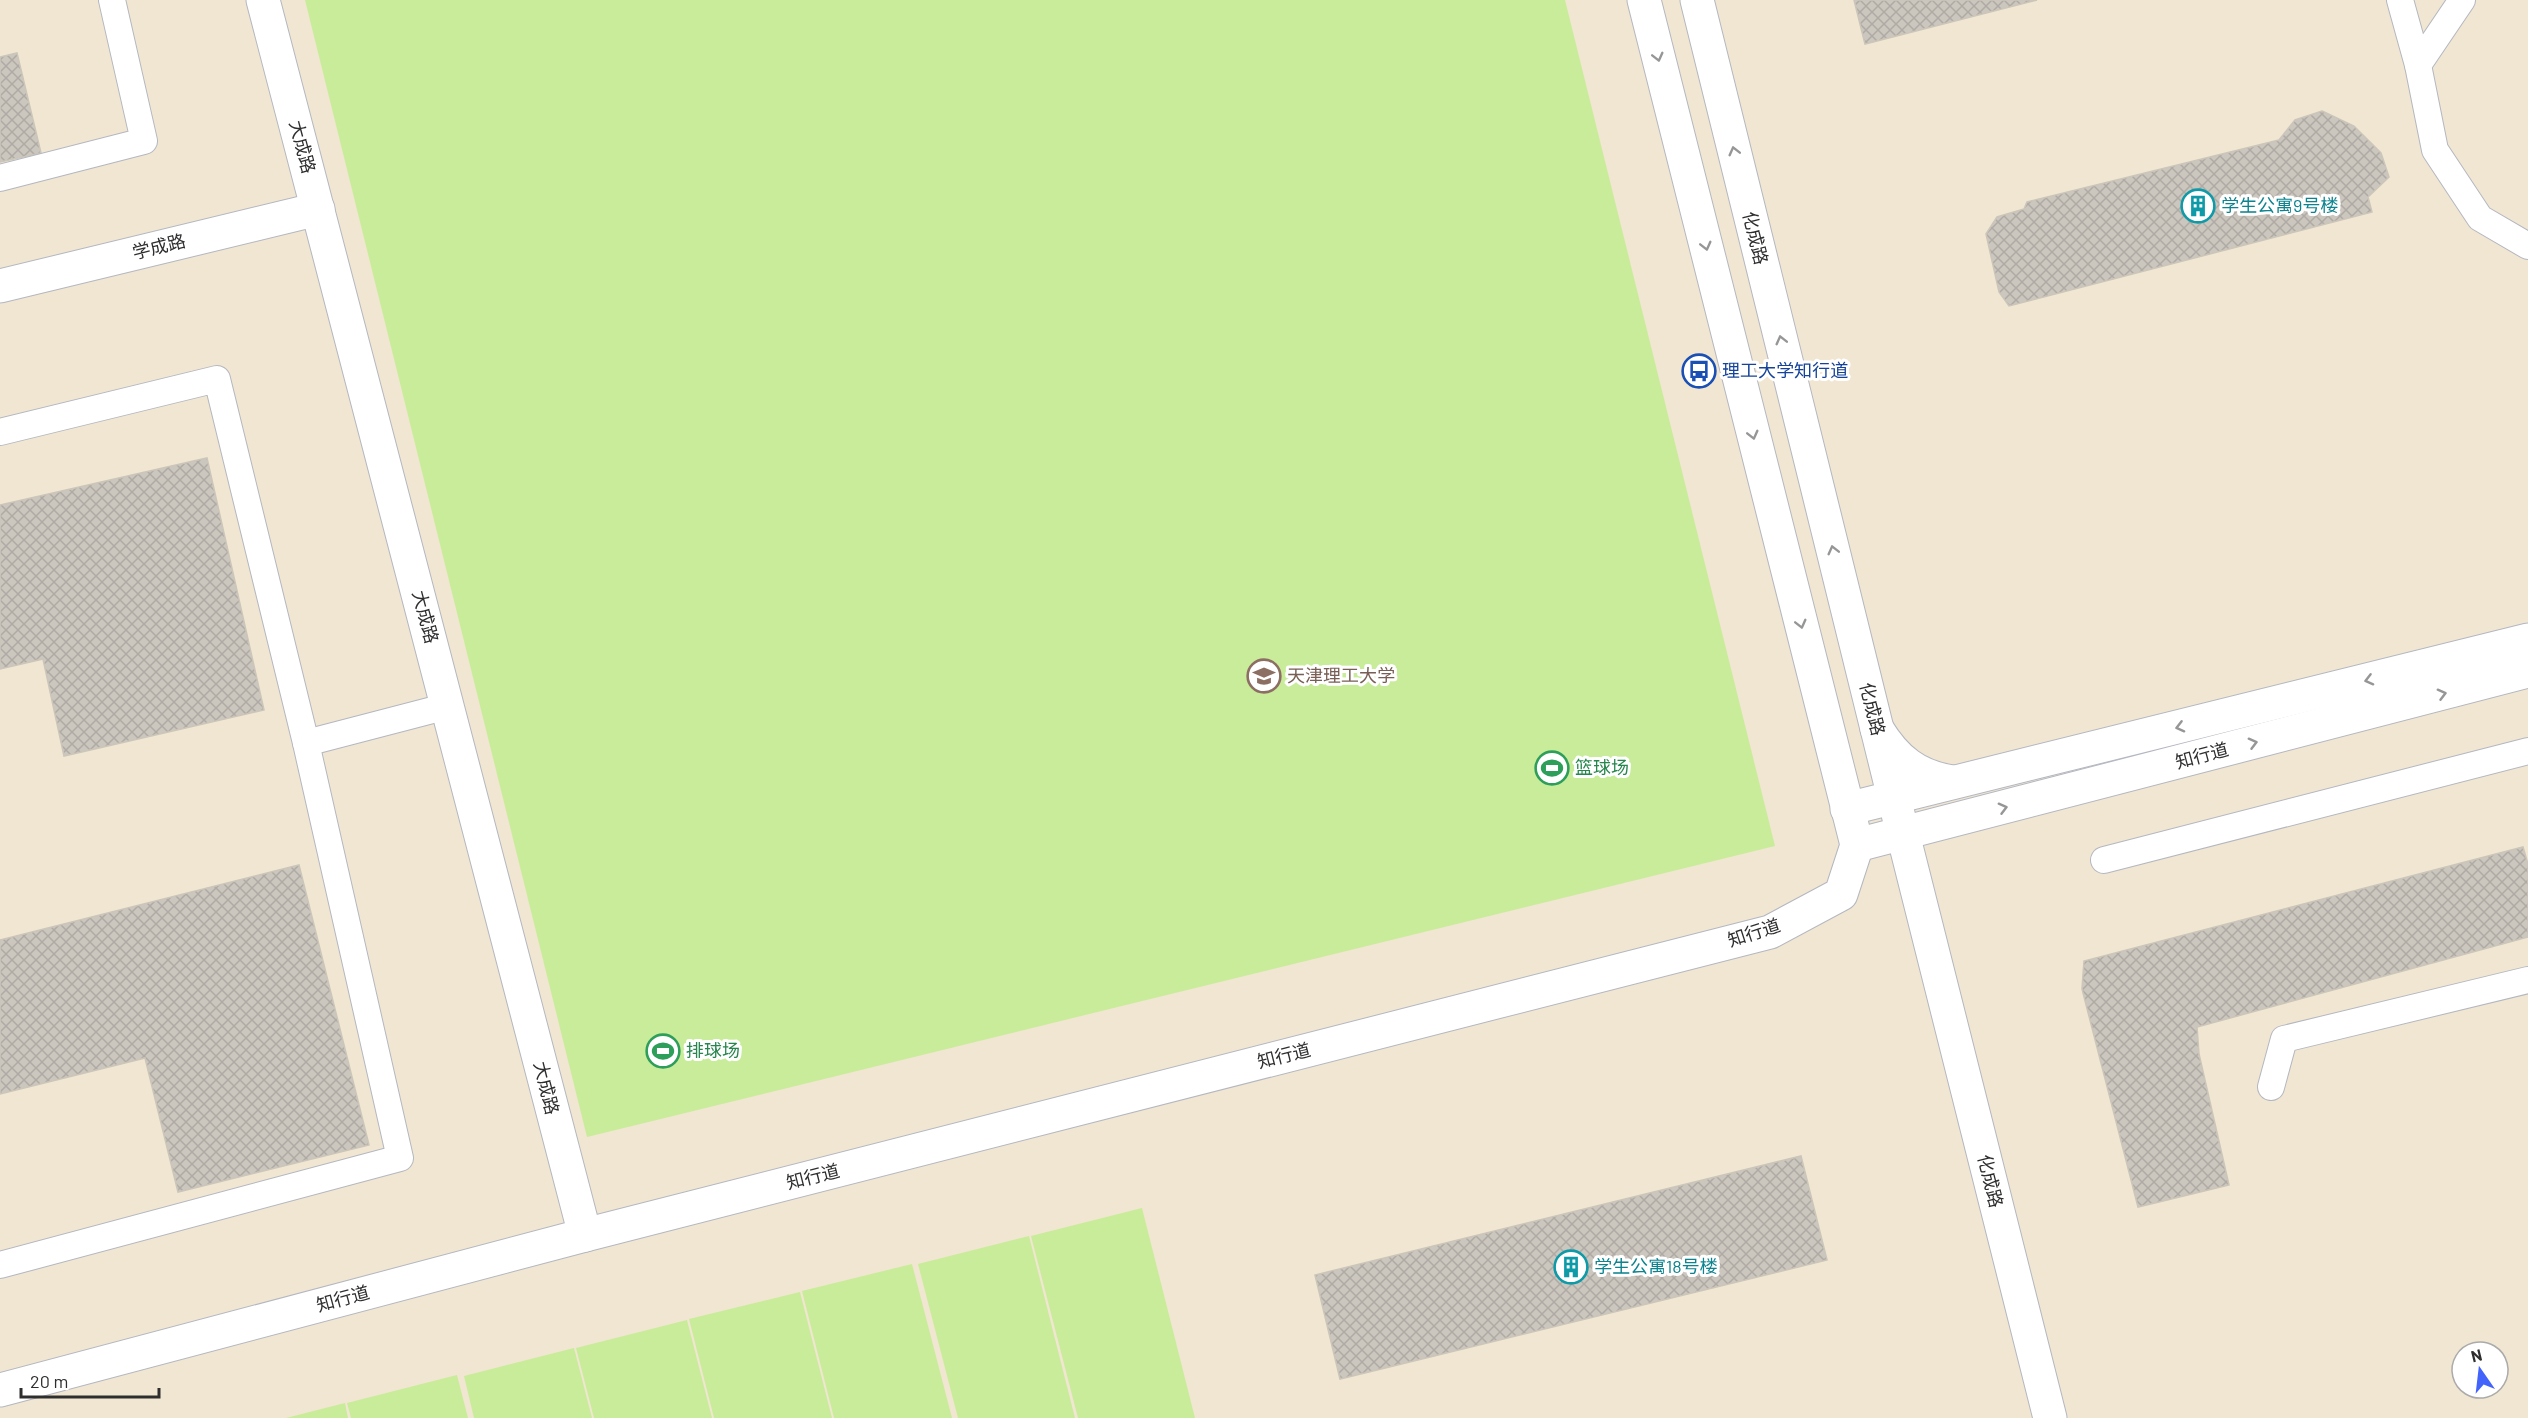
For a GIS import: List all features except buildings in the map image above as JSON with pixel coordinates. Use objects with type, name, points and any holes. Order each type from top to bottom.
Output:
[{"type":"street","name":"大成路","points":[[263,0],[585,1235]]},
{"type":"street","name":"化成路","points":[[1644,0],[1834,759],[1883,812]]},
{"type":"street","name":"化成路","points":[[1696,0],[1877,729],[1883,812],[2050,1418]]},
{"type":"street","name":"学成路","points":[[0,286],[318,209]]},
{"type":"street","name":"知行道","points":[[0,1390],[585,1235],[1770,932],[1841,894],[1857,845],[1883,812],[1955,783],[2528,640]]},
{"type":"street","name":"知行道","points":[[1883,812],[1947,823],[2528,671]]},
{"type":"street","points":[[1877,729],[1904,764],[1926,776],[1955,783]]},
{"type":"street","name":"化成路","points":[[1857,845],[1883,812]]},
{"type":"lane","points":[[0,178],[144,141],[112,0]]},
{"type":"lane","points":[[2400,0],[2418,65],[2435,150],[2480,218],[2528,246]]},
{"type":"lane","points":[[2418,65],[2462,0]]},
{"type":"lane","points":[[0,432],[217,379],[306,743],[400,1158],[0,1265]]},
{"type":"lane","points":[[306,743],[448,706]]},
{"type":"lane","points":[[2104,860],[2528,751]]},
{"type":"lane","points":[[2271,1086],[2284,1039],[2528,980]]},
{"type":"shaded area","name":"天津理工大学","points":[[0,0],[2528,0],[2528,1418],[0,1418]]},
{"type":"green space","points":[[305,0],[1565,0],[1775,846],[587,1137]]},
{"type":"green space","points":[[1142,1208],[1195,1418],[1078,1418],[1031,1236]]},
{"type":"green space","points":[[1029,1236],[1075,1418],[958,1418],[918,1264]]},
{"type":"green space","points":[[912,1264],[952,1418],[834,1418],[802,1291]]},
{"type":"green space","points":[[800,1292],[832,1418],[714,1418],[689,1319]]},
{"type":"green space","points":[[687,1320],[712,1418],[594,1418],[576,1348]]},
{"type":"green space","points":[[574,1348],[592,1418],[474,1418],[464,1376]]},
{"type":"green space","points":[[457,1375],[468,1418],[351,1418],[347,1403]]},
{"type":"green space","points":[[345,1403],[348,1418],[286,1418]]},
{"type":"place","name":"学生公寓9号楼","points":[[2198,206]]},
{"type":"place","name":"理工大学知行道","points":[[1699,371]]},
{"type":"place","name":"天津理工大学","points":[[1264,676]]},
{"type":"place","name":"篮球场","points":[[1552,768]]},
{"type":"place","name":"排球场","points":[[663,1051]]},
{"type":"place","name":"学生公寓18号楼","points":[[1571,1267]]}]
